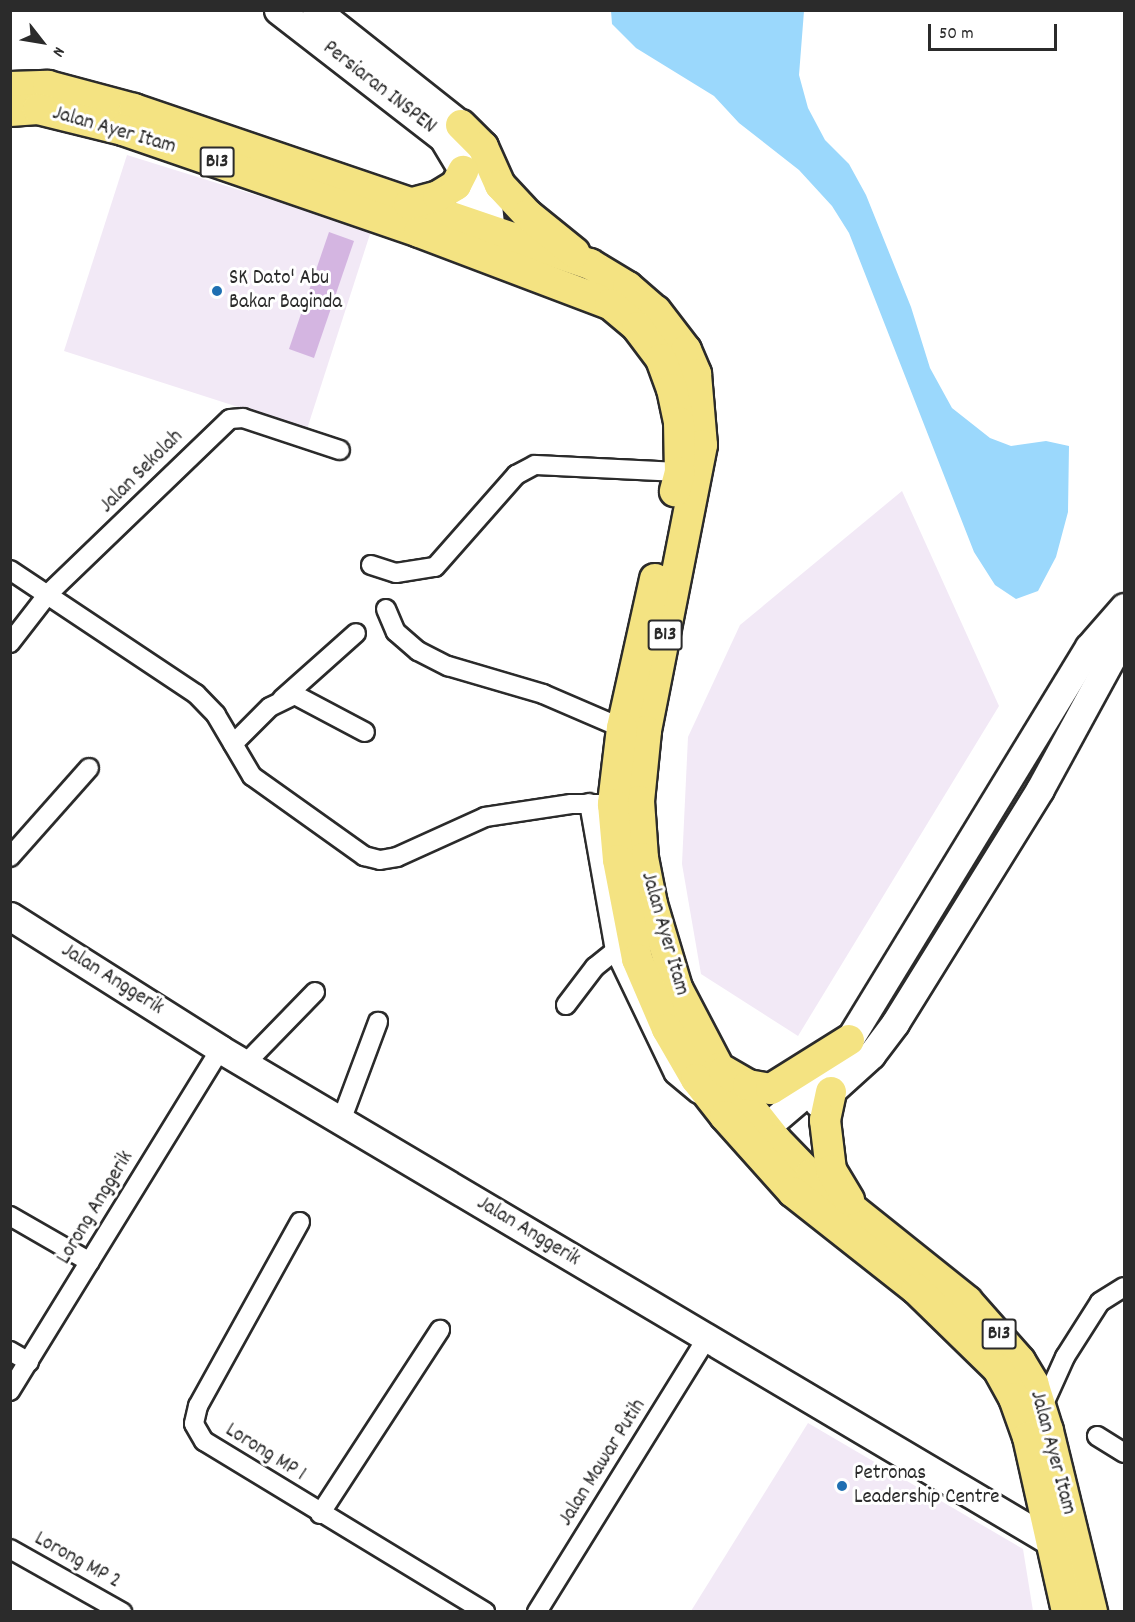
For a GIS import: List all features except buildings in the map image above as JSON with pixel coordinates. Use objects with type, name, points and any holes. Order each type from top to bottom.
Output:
[{"type":"main road","name":"Jalan Ayer Itam","points":[[10,87],[48,86],[134,108],[409,204]]},
{"type":"main road","name":"Jalan Ayer Itam","points":[[10,111],[38,109],[123,129],[419,232],[477,240],[590,264],[628,287],[656,311],[686,350],[696,374],[701,405],[702,445],[646,731],[639,801],[646,869],[674,978],[691,1020],[719,1068],[766,1139],[793,1192],[925,1297],[998,1369],[1014,1398],[1028,1437],[1067,1611]]},
{"type":"main road","points":[[461,125],[483,147],[500,185],[520,207],[590,264]]},
{"type":"main road","points":[[409,204],[438,196],[456,184],[463,171]]},
{"type":"main road","name":"B13","points":[[409,204],[477,240]]},
{"type":"main road","name":"Jalan Ayer Itam","points":[[477,240],[610,304],[637,327],[661,359],[672,389],[679,422],[680,472],[622,728],[601,804],[618,860],[637,959],[667,1029],[696,1079],[725,1116]]},
{"type":"main road","points":[[719,1068],[747,1085],[771,1089],[849,1040]]},
{"type":"main road","points":[[831,1092],[825,1120],[831,1170],[859,1215]]},
{"type":"main road","name":"B13","points":[[725,1116],[766,1139]]},
{"type":"main road","name":"Jalan Ayer Itam","points":[[766,1139],[967,1301],[1020,1361],[1042,1408],[1092,1611]]},
{"type":"street","name":"Persiaran INSPEN","points":[[278,10],[443,138],[463,171],[477,240]]},
{"type":"street","name":"Persiaran INSPEN","points":[[316,10],[461,125],[484,169],[477,240]]},
{"type":"street","name":"Jalan Sekolah","points":[[10,643],[48,594],[230,419],[243,418],[340,450]]},
{"type":"street","points":[[372,565],[396,573],[435,567],[516,475],[535,465],[680,472]]},
{"type":"street","points":[[10,570],[196,694],[216,715],[252,776],[364,856],[380,860],[397,857],[485,817],[601,804],[615,951],[674,1074],[725,1116]]},
{"type":"street","points":[[766,1139],[821,1080],[849,1040],[1013,775],[1089,647],[1125,607]]},
{"type":"street","points":[[386,609],[396,632],[418,651],[448,666],[543,694],[622,728]]},
{"type":"street","points":[[233,744],[356,633]]},
{"type":"street","points":[[766,1139],[831,1092],[872,1055],[895,1023],[1040,789],[1125,635]]},
{"type":"street","points":[[282,699],[304,697],[365,732]]},
{"type":"street","points":[[10,857],[89,768]]},
{"type":"street","points":[[1013,775],[1040,789]]},
{"type":"street","name":"Jalan Anggerik","points":[[10,916],[341,1121],[1050,1541]]},
{"type":"street","points":[[566,1005],[595,967],[615,951]]},
{"type":"street","points":[[246,1063],[315,992]]},
{"type":"street","points":[[341,1121],[378,1022]]},
{"type":"street","name":"Lorong Anggerik","points":[[10,1391],[220,1048]]},
{"type":"street","points":[[10,1216],[90,1262]]},
{"type":"street","name":"Lorong MP 1","points":[[300,1222],[198,1406],[194,1424],[204,1441],[320,1514],[485,1611]]},
{"type":"street","points":[[1042,1408],[1065,1356],[1100,1302],[1125,1287]]},
{"type":"street","points":[[320,1514],[440,1330]]},
{"type":"street","name":"Jalan Mawar Putih","points":[[537,1611],[707,1338]]},
{"type":"street","points":[[10,1351],[29,1362]]},
{"type":"street","points":[[1020,1361],[1034,1369],[1045,1370],[1065,1356]]},
{"type":"street","points":[[1096,1436],[1125,1453]]},
{"type":"street","name":"Lorong MP 2","points":[[10,1549],[122,1611]]},
{"type":"shaded area","name":"SK Dato' Abu Bakar Baginda","points":[[127,155],[371,231],[307,429],[64,351]]},
{"type":"shaded area","points":[[902,491],[999,706],[798,1036],[701,974],[682,864],[688,737],[740,625]]},
{"type":"shaded area","name":"Petronas Leadership Centre","points":[[808,1423],[1023,1549],[1033,1611],[691,1611]]},
{"type":"water","points":[[611,11],[804,11],[799,75],[808,108],[825,140],[849,164],[866,195],[911,307],[930,368],[952,408],[990,438],[1011,446],[1046,441],[1069,446],[1068,512],[1056,557],[1038,591],[1016,599],[995,585],[974,552],[849,233],[832,206],[799,170],[739,123],[714,96],[636,48],[612,24]]},
{"type":"place","name":"SK Dato' Abu Bakar Baginda","points":[[217,291]]},
{"type":"place","name":"Petronas Leadership Centre","points":[[842,1486]]}]
